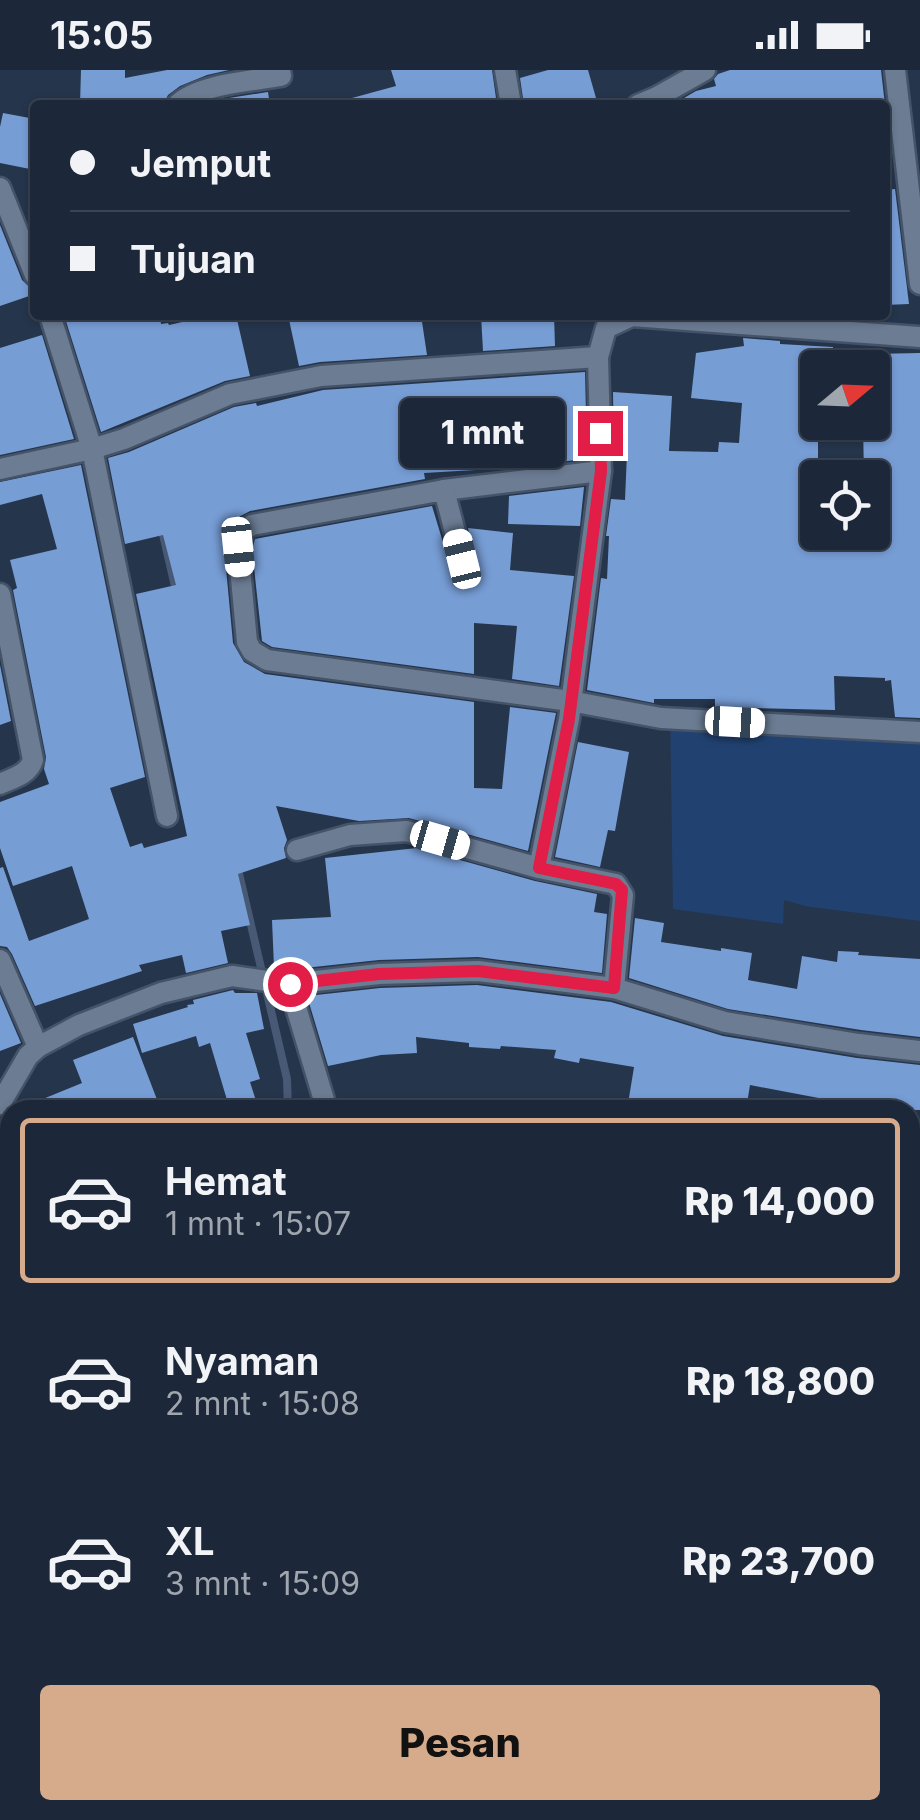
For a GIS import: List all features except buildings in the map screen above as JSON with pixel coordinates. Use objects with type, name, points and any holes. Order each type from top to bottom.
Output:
[{"type":"street","points":[[182,100],[200,92],[281,76],[280,70]]},
{"type":"street","points":[[505,70],[511,100]]},
{"type":"street","points":[[649,100],[667,70]]},
{"type":"street","points":[[652,100],[705,70]]},
{"type":"street","points":[[895,70],[920,284]]},
{"type":"street","points":[[0,188],[30,263]]},
{"type":"street","points":[[52,320],[92,450],[167,816]]},
{"type":"street","points":[[539,868],[569,719],[601,471],[598,358],[606,328],[622,320]]},
{"type":"street","points":[[697,320],[920,337]]},
{"type":"street","points":[[0,468],[92,450],[230,394],[322,376],[598,358]]},
{"type":"street","points":[[601,471],[444,490],[252,525],[244,530],[238,547],[252,651],[267,660],[570,701],[661,718],[920,732]]},
{"type":"street","points":[[444,490],[462,559]]},
{"type":"street","points":[[0,594],[33,760],[22,774],[0,784]]},
{"type":"street","points":[[297,850],[350,834],[406,832],[616,884],[622,890],[614,988]]},
{"type":"street","points":[[0,960],[38,1047]]},
{"type":"street","points":[[2,1100],[28,1056],[38,1047],[162,993],[232,976],[282,984],[379,974],[478,971],[614,988],[725,1022],[920,1051]]},
{"type":"street","points":[[282,984],[323,1100]]},
{"type":"shaded area","points":[[670,708],[920,720],[920,921],[784,900],[783,924],[673,909]]},
{"type":"waterway","points":[[161,526],[177,595]]},
{"type":"waterway","points":[[237,865],[287,1079],[288,1100]]},
{"type":"route","points":[[290,984],[379,974],[478,971],[614,988],[622,890],[616,884],[539,868],[569,719],[601,471],[600,433]]}]
